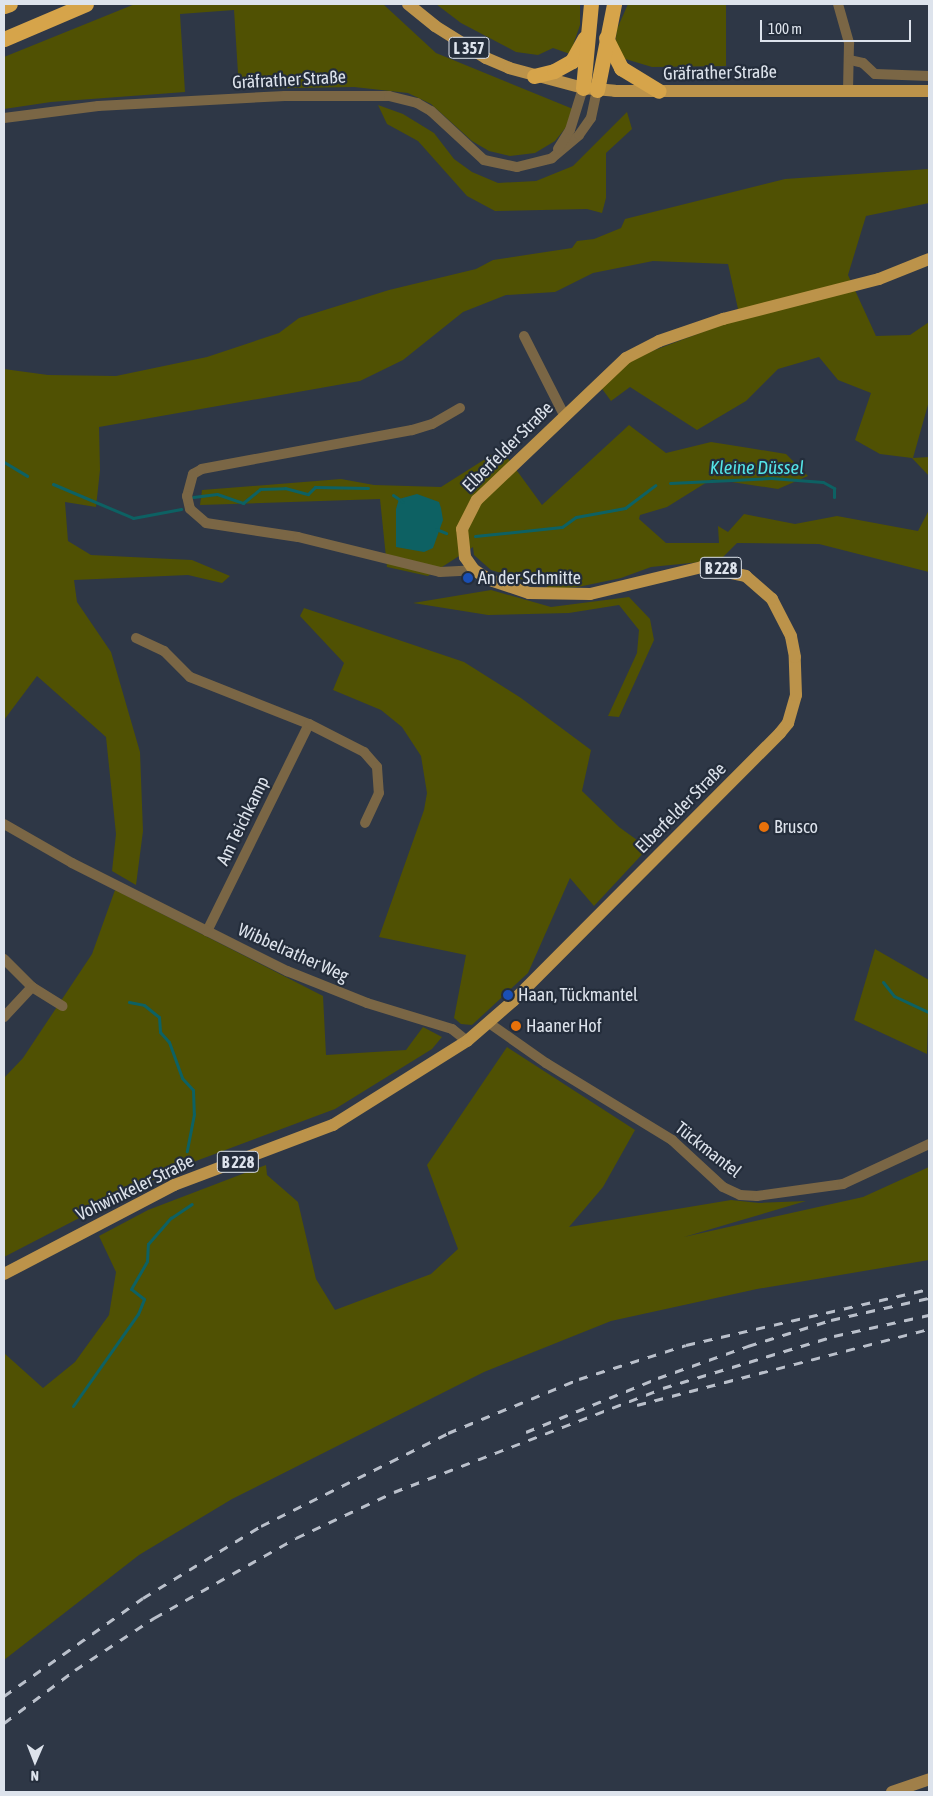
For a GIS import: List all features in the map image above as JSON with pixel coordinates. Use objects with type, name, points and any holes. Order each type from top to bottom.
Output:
[{"type":"highway","points":[[4,6],[10,4]]},
{"type":"highway","points":[[4,40],[86,4]]},
{"type":"highway","points":[[590,89],[588,32],[591,4]]},
{"type":"highway","points":[[590,89],[606,38],[614,4]]},
{"type":"highway","points":[[534,76],[554,71],[572,61],[588,32]]},
{"type":"highway","points":[[606,38],[621,68],[659,91]]},
{"type":"main road","name":"L 357","points":[[408,4],[462,44],[494,62],[534,76],[590,89]]},
{"type":"main road","name":"Gräfrather Straße","points":[[590,89],[659,91],[848,89],[929,91]]},
{"type":"main road","name":"Elberfelder Straße","points":[[467,1041],[489,1024],[780,733],[793,709],[797,681],[794,650],[783,616],[759,584],[735,571],[702,567],[616,590],[565,596],[529,593],[490,580],[474,570],[462,544],[462,529],[467,516],[477,500],[564,415],[626,358],[659,341],[723,318],[894,274],[929,259]]},
{"type":"main road","name":"Vohwinkeler Straße","points":[[4,1274],[174,1185],[333,1126],[467,1041]]},
{"type":"street","points":[[838,4],[846,25],[850,60],[848,89]]},
{"type":"street","points":[[850,60],[863,63],[875,74],[929,76]]},
{"type":"street","points":[[552,158],[570,130],[590,89]]},
{"type":"street","name":"Gräfrather Straße","points":[[4,118],[98,106],[285,96],[378,95],[399,98],[424,107],[473,153],[492,163],[517,168],[552,158],[585,128],[593,112],[590,89]]},
{"type":"street","points":[[524,336],[564,415]]},
{"type":"street","points":[[460,408],[432,424],[412,430],[202,469],[193,474],[187,496],[190,509],[206,523],[298,537],[440,572],[474,570]]},
{"type":"street","points":[[136,638],[164,651],[190,677],[309,724],[364,752],[374,763],[379,793],[366,823]]},
{"type":"street","name":"Am Teichkamp","points":[[207,931],[309,724]]},
{"type":"street","name":"Wibbelrather Weg","points":[[4,824],[40,846],[287,971],[367,1003],[452,1029],[467,1041]]},
{"type":"street","points":[[4,959],[32,987],[62,1006]]},
{"type":"street","points":[[4,1017],[32,987]]},
{"type":"street","name":"Tückmantel","points":[[489,1024],[546,1063],[672,1140],[723,1187],[740,1194],[757,1196],[843,1184],[929,1144]]},
{"type":"street","points":[[892,1792],[929,1779]]},
{"type":"shaded area","points":[[135,4],[383,4],[436,53],[573,109],[567,126],[555,141],[535,153],[510,156],[489,151],[472,141],[431,104],[408,93],[354,87],[239,89],[234,10],[180,14],[185,92],[51,102],[4,109],[4,57]]},
{"type":"shaded area","points":[[436,4],[580,4],[580,25],[570,54],[553,48],[538,55],[516,52],[461,23]]},
{"type":"shaded area","points":[[628,4],[726,4],[726,66],[652,67],[622,58],[615,45],[617,29]]},
{"type":"shaded area","points":[[378,105],[403,114],[434,133],[454,159],[472,172],[498,183],[536,181],[573,166],[627,112],[632,129],[606,153],[606,198],[602,213],[587,209],[495,211],[467,196],[418,141],[387,124]]},
{"type":"shaded area","points":[[929,169],[929,203],[866,216],[848,275],[876,336],[910,335],[929,322],[929,401],[913,458],[929,457],[929,476],[912,458],[880,454],[855,440],[871,393],[838,380],[819,357],[778,369],[746,401],[697,430],[630,387],[611,401],[600,386],[631,359],[740,318],[728,264],[653,261],[593,273],[555,292],[506,295],[463,312],[403,360],[360,381],[99,427],[100,470],[96,507],[65,502],[68,541],[91,555],[192,560],[230,576],[222,583],[188,575],[74,580],[77,602],[111,652],[140,752],[143,831],[136,885],[112,871],[116,834],[106,737],[37,676],[4,720],[4,369],[48,375],[116,376],[207,357],[279,333],[299,318],[389,290],[476,269],[493,260],[572,248],[577,241],[594,239],[621,228],[625,219],[785,179]]},
{"type":"shaded area","points":[[629,425],[666,453],[711,442],[749,448],[786,454],[808,476],[778,489],[712,479],[667,507],[640,515],[639,519],[666,543],[719,543],[718,526],[728,532],[744,514],[795,524],[837,516],[918,531],[929,510],[929,572],[819,544],[737,543],[720,560],[651,567],[621,578],[578,587],[542,590],[572,570],[540,576],[530,582],[491,570],[474,555],[473,547],[428,576],[387,567],[380,499],[200,505],[202,490],[341,479],[374,485],[441,487],[501,449],[542,505]]},
{"type":"shaded area","points":[[417,494],[439,502],[443,520],[433,548],[424,552],[396,547],[396,509],[399,499]]},
{"type":"shaded area","points":[[491,590],[551,607],[629,597],[650,619],[654,640],[619,717],[608,716],[637,653],[639,630],[619,605],[569,613],[488,615],[413,603]]},
{"type":"shaded area","points":[[304,608],[464,662],[521,698],[591,750],[582,791],[619,827],[648,848],[594,906],[570,878],[528,973],[472,1025],[461,1024],[454,1018],[466,955],[379,937],[424,810],[427,793],[421,756],[402,727],[381,710],[333,690],[344,663],[300,616]]},
{"type":"shaded area","points":[[115,890],[323,996],[326,1055],[406,1050],[423,1027],[442,1037],[432,1049],[335,1109],[172,1170],[4,1257],[4,1078],[23,1058],[92,954]]},
{"type":"shaded area","points":[[875,949],[929,980],[927,1054],[854,1020]]},
{"type":"shaded area","points":[[507,1047],[635,1130],[603,1187],[569,1227],[731,1200],[759,1203],[806,1201],[684,1237],[863,1197],[929,1167],[929,1260],[757,1289],[611,1321],[484,1372],[232,1499],[139,1555],[4,1660],[4,1353],[43,1388],[75,1362],[109,1315],[116,1272],[99,1236],[148,1210],[266,1165],[267,1175],[298,1202],[316,1279],[335,1310],[431,1274],[458,1249],[427,1165]]},
{"type":"waterway","name":"Kleine Düssel","points":[[4,462],[27,476]]},
{"type":"waterway","name":"Kleine Düssel","points":[[670,483],[771,478],[823,482],[834,488],[834,497]]},
{"type":"waterway","name":"Kleine Düssel","points":[[53,484],[133,518],[181,509]]},
{"type":"waterway","name":"Kleine Düssel","points":[[475,536],[562,527],[576,517],[625,508],[655,485]]},
{"type":"waterway","name":"Kleine Düssel","points":[[193,497],[217,494],[243,503],[260,489],[285,488],[308,494],[315,487],[368,488]]},
{"type":"waterway","name":"Kleine Düssel","points":[[393,495],[403,502]]},
{"type":"waterway","name":"Kleine Düssel","points":[[436,529],[446,533]]},
{"type":"waterway","points":[[883,982],[894,996],[929,1012]]},
{"type":"waterway","points":[[129,1002],[144,1005],[159,1017],[160,1032],[169,1042],[182,1078],[193,1090],[194,1114],[187,1151]]},
{"type":"waterway","points":[[73,1406],[138,1314],[144,1299],[131,1289],[147,1261],[148,1244],[171,1218],[192,1204]]},
{"type":"railway","points":[[4,1696],[143,1598],[261,1526],[448,1433],[579,1379],[686,1345],[929,1289]]},
{"type":"railway","points":[[526,1432],[658,1378],[748,1346],[831,1320],[929,1298]]},
{"type":"railway","points":[[4,1723],[75,1670],[154,1618],[296,1538],[394,1492],[663,1388],[834,1336],[929,1315]]},
{"type":"railway","points":[[637,1405],[929,1329]]},
{"type":"place","name":"An der Schmitte","points":[[468,578]]},
{"type":"place","name":"Brusco","points":[[764,827]]},
{"type":"place","name":"Haan, Tückmantel","points":[[508,995]]},
{"type":"place","name":"Haaner Hof","points":[[516,1026]]}]
